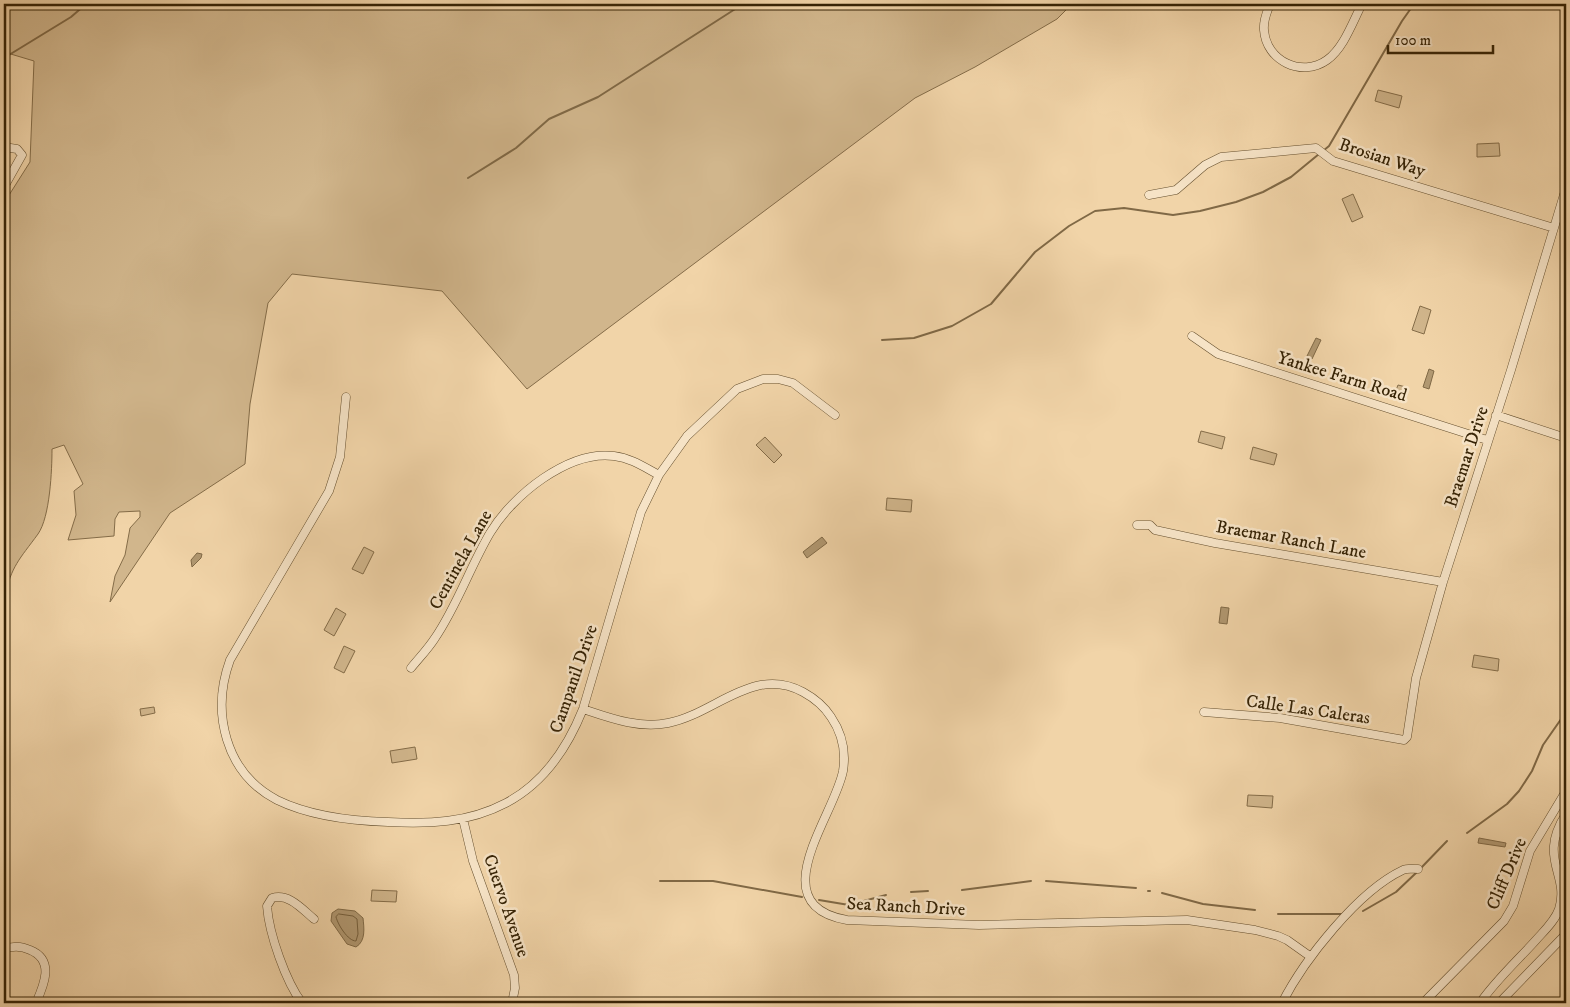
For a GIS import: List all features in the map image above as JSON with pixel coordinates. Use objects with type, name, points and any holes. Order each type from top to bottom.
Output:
[{"type":"street","points":[[1270,4],[1264,23],[1268,47],[1283,62],[1307,68],[1319,64],[1333,55],[1362,4]]},
{"type":"street","points":[[4,147],[17,149],[20,152],[21,159],[4,187]]},
{"type":"street","name":"Brosian Way","points":[[1149,195],[1176,190],[1205,165],[1221,158],[1316,148],[1332,160],[1554,228]]},
{"type":"street","name":"Braemar Drive","points":[[1406,737],[1418,669],[1443,582],[1554,228],[1564,204],[1566,188]]},
{"type":"street","name":"Yankee Farm Road","points":[[1192,336],[1218,354],[1488,440]]},
{"type":"street","name":"Campanil Drive","points":[[346,397],[340,457],[329,491],[237,646],[227,667],[221,697],[221,714],[226,739],[237,763],[248,777],[267,794],[286,804],[322,814],[375,822],[424,823],[463,819],[506,803],[538,780],[567,745],[583,709],[635,531],[649,493],[687,436],[731,394],[751,381],[770,378],[793,383],[836,415]]},
{"type":"street","points":[[1496,415],[1566,438]]},
{"type":"street","name":"Centinela Lane","points":[[411,668],[435,638],[490,534],[510,507],[529,490],[570,463],[595,456],[612,456],[632,461],[659,476]]},
{"type":"street","name":"Braemar Ranch Lane","points":[[1137,525],[1150,525],[1156,530],[1215,543],[1443,582]]},
{"type":"street","name":"Sea Ranch Drive","points":[[583,709],[632,723],[661,724],[687,717],[739,691],[769,684],[792,687],[819,702],[837,727],[841,738],[844,761],[840,784],[807,861],[805,876],[807,890],[813,901],[833,917],[847,920],[979,925],[1187,920],[1272,934],[1287,940],[1311,957]]},
{"type":"street","name":"Calle Las Caleras","points":[[1204,712],[1280,718],[1404,740],[1406,737]]},
{"type":"street","name":"Cliff Drive","points":[[1424,1003],[1504,921],[1513,906],[1530,851],[1566,791]]},
{"type":"street","points":[[1559,803],[1566,808]]},
{"type":"street","points":[[1480,1003],[1559,910],[1562,886],[1553,846],[1558,829],[1566,814]]},
{"type":"street","name":"Cuervo Avenue","points":[[463,819],[473,861],[514,975],[515,988],[512,1003]]},
{"type":"street","points":[[1282,1003],[1311,957],[1336,927],[1366,897],[1404,869],[1418,869]]},
{"type":"street","points":[[302,1003],[290,982],[278,950],[267,906],[272,898],[282,897],[294,902],[314,919]]},
{"type":"street","points":[[1499,1003],[1566,934]]},
{"type":"street","points":[[4,950],[14,947],[24,948],[43,959],[46,964],[46,975],[36,1003]]},
{"type":"shaded area","points":[[4,4],[1072,4],[1057,19],[975,67],[915,98],[527,389],[442,291],[292,274],[268,303],[250,404],[245,464],[170,513],[110,602],[115,576],[125,555],[130,528],[140,517],[140,511],[119,512],[115,519],[114,536],[68,540],[76,515],[74,491],[83,484],[64,445],[52,449],[48,505],[42,526],[13,570],[4,598],[4,203],[30,162],[34,61],[4,52]]},
{"type":"shaded area","points":[[1378,90],[1402,96],[1399,108],[1375,101]]},
{"type":"shaded area","points":[[1499,143],[1500,156],[1477,157],[1477,144]]},
{"type":"shaded area","points":[[1353,194],[1363,217],[1352,222],[1342,199]]},
{"type":"shaded area","points":[[1420,306],[1431,310],[1424,334],[1412,330]]},
{"type":"shaded area","points":[[1398,385],[1406,387],[1401,401],[1393,398]]},
{"type":"shaded area","points":[[1201,431],[1225,437],[1222,449],[1198,442]]},
{"type":"shaded area","points":[[765,437],[782,455],[774,463],[756,445]]},
{"type":"shaded area","points":[[1253,447],[1277,454],[1274,465],[1250,459]]},
{"type":"shaded area","points":[[887,498],[912,500],[911,512],[886,510]]},
{"type":"shaded area","points":[[364,547],[374,552],[363,574],[352,569]]},
{"type":"shaded area","points":[[336,608],[346,614],[334,636],[324,630]]},
{"type":"shaded area","points":[[344,646],[355,651],[344,673],[334,668]]},
{"type":"shaded area","points":[[1474,655],[1499,659],[1498,671],[1472,667]]},
{"type":"shaded area","points":[[154,707],[155,713],[141,716],[140,709]]},
{"type":"shaded area","points":[[415,747],[417,759],[392,763],[390,751]]},
{"type":"shaded area","points":[[1248,795],[1273,796],[1272,808],[1247,806]]},
{"type":"shaded area","points":[[372,890],[397,891],[396,902],[371,901]]},
{"type":"water","points":[[1316,338],[1321,340],[1312,359],[1307,356]]},
{"type":"water","points":[[1429,369],[1434,371],[1429,389],[1423,387]]},
{"type":"water","points":[[822,537],[827,543],[807,558],[803,552]]},
{"type":"water","points":[[197,553],[202,554],[201,558],[192,567],[191,560]]},
{"type":"water","points":[[1221,607],[1229,608],[1227,624],[1219,623]]},
{"type":"water","points":[[1479,838],[1506,843],[1505,847],[1478,843]]},
{"type":"water","points":[[338,909],[355,911],[363,918],[363,938],[356,947],[347,944],[331,921],[332,913]]},
{"type":"waterway","points":[[4,58],[71,17],[86,4]]},
{"type":"waterway","points":[[468,178],[516,148],[549,119],[598,97],[743,4]]},
{"type":"waterway","points":[[1323,151],[1329,146],[1402,21],[1414,4]]},
{"type":"waterway","points":[[882,340],[914,338],[952,326],[991,304],[1035,252],[1069,226],[1095,211],[1124,208],[1173,215],[1200,211],[1236,202],[1263,192],[1291,177],[1319,154]]},
{"type":"waterway","points":[[1467,833],[1507,804],[1519,791],[1532,771],[1543,745],[1566,712]]},
{"type":"waterway","points":[[1420,869],[1447,841]]},
{"type":"waterway","points":[[1363,911],[1396,892],[1417,872]]},
{"type":"waterway","points":[[660,881],[713,881],[802,897]]},
{"type":"waterway","points":[[962,890],[1031,881]]},
{"type":"waterway","points":[[1046,881],[1136,888]]},
{"type":"waterway","points":[[911,892],[928,891]]},
{"type":"waterway","points":[[1162,893],[1203,904],[1255,910]]},
{"type":"waterway","points":[[819,900],[849,905],[886,895]]},
{"type":"waterway","points":[[1278,914],[1341,914]]}]
